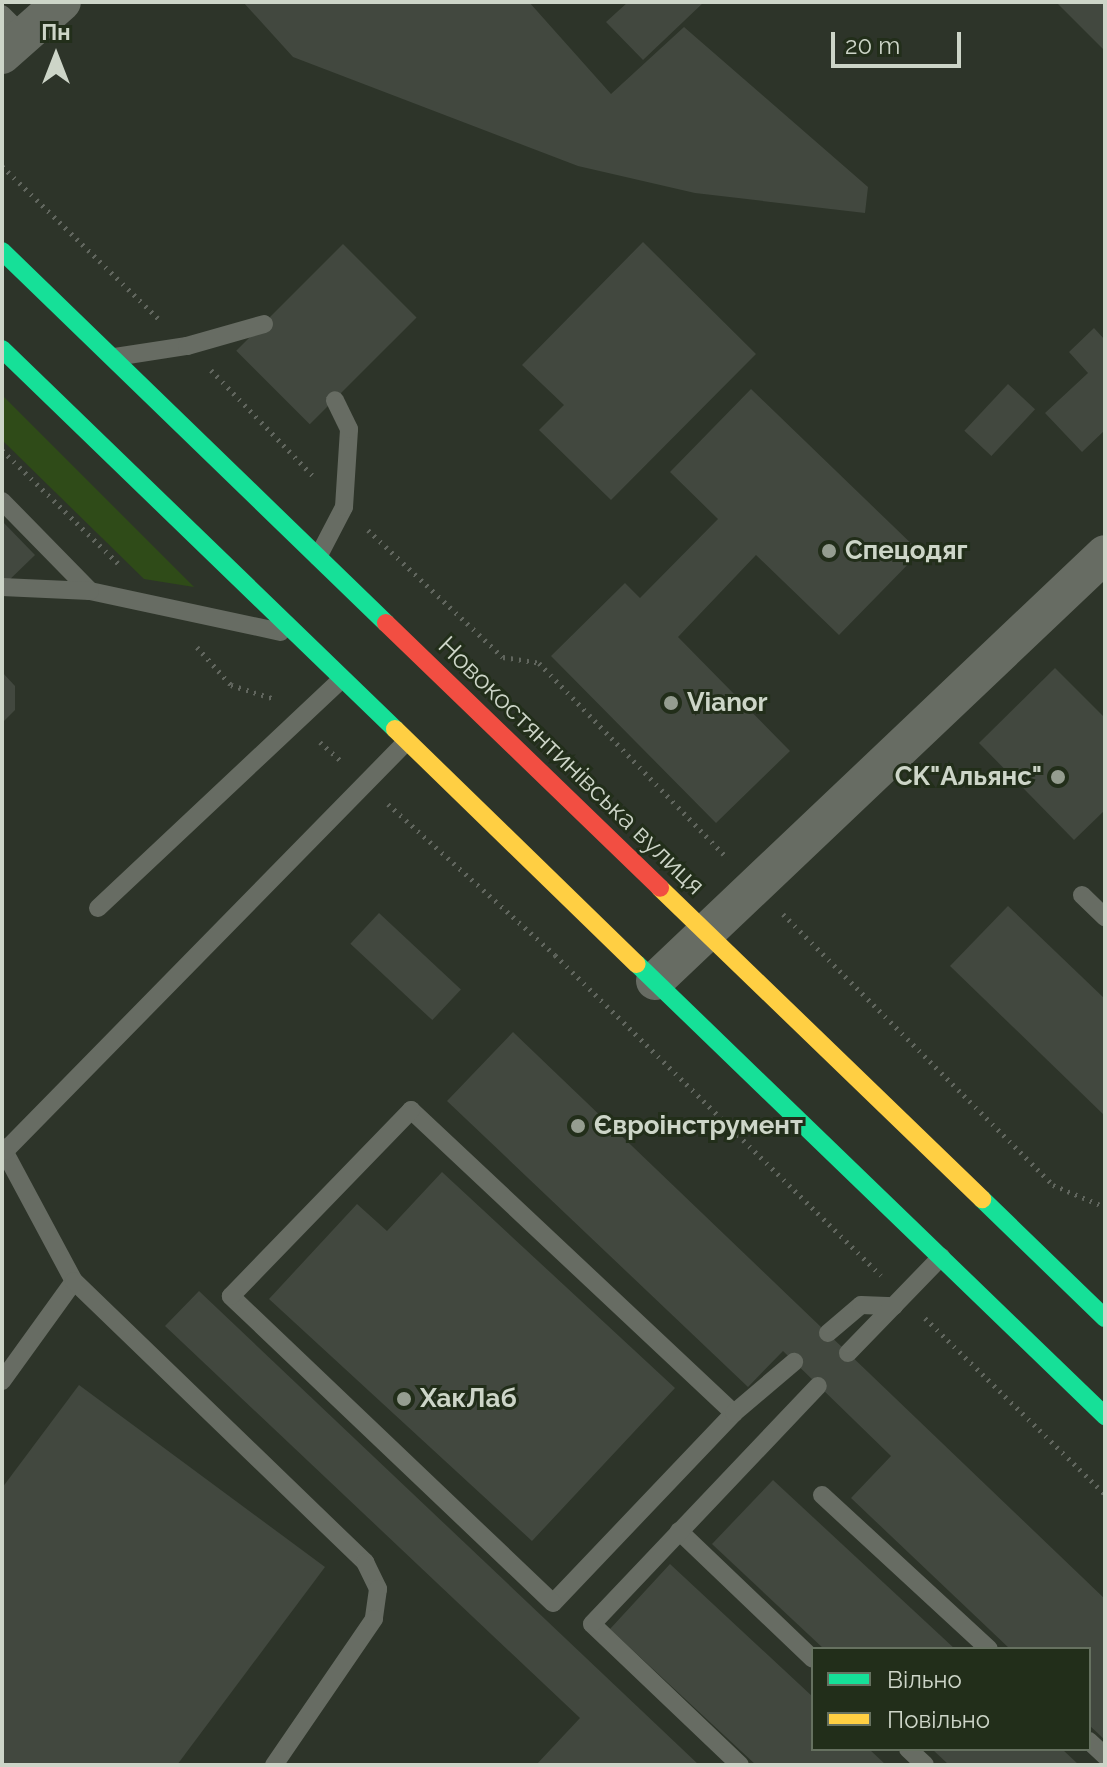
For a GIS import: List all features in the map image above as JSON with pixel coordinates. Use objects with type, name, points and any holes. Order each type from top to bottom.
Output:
[{"type":"main road","name":"Новокостянтинівська вулиця","points":[[2,251],[1105,1318]]},
{"type":"main road","points":[[2,349],[1105,1416]]},
{"type":"street","points":[[9,35],[62,2]]},
{"type":"street","points":[[655,981],[752,884],[1105,554]]},
{"type":"lane","points":[[112,357],[187,346],[264,324]]},
{"type":"lane","points":[[318,557],[344,507],[349,429],[335,400]]},
{"type":"lane","points":[[2,501],[90,591]]},
{"type":"lane","points":[[2,587],[90,591],[297,635]]},
{"type":"lane","points":[[98,908],[342,679]]},
{"type":"lane","points":[[274,1765],[374,1619],[378,1589],[365,1562],[74,1281],[3,1149],[407,741]]},
{"type":"lane","points":[[1082,895],[1105,917]]},
{"type":"lane","points":[[734,1413],[411,1110],[231,1296],[553,1603],[734,1413],[794,1362]]},
{"type":"lane","points":[[848,1353],[941,1257]]},
{"type":"lane","points":[[2,1381],[74,1281]]},
{"type":"lane","points":[[828,1333],[861,1305],[898,1302]]},
{"type":"lane","points":[[740,1765],[592,1624],[818,1386]]},
{"type":"lane","points":[[822,1495],[987,1647]]},
{"type":"lane","points":[[679,1531],[811,1657]]},
{"type":"lane","points":[[910,1751],[925,1765]]},
{"type":"path","points":[[2,166],[187,346],[344,507],[503,657],[539,663],[752,884],[1053,1185],[1105,1207]]},
{"type":"path","points":[[2,450],[160,606],[231,685],[276,700],[555,955],[898,1302],[1105,1494]]},
{"type":"green space","points":[[2,395],[194,587],[144,579],[2,440]]},
{"type":"building","points":[[243,2],[529,2],[611,94],[684,27],[868,187],[865,213],[695,193],[578,166],[293,57]]},
{"type":"building","points":[[628,2],[704,2],[643,60],[606,22]]},
{"type":"building","points":[[1056,2],[1105,2],[1105,51]]},
{"type":"building","points":[[643,242],[756,354],[611,500],[539,430],[564,405],[522,365]]},
{"type":"building","points":[[343,244],[417,318],[310,424],[236,351]]},
{"type":"building","points":[[1094,328],[1105,340],[1105,430],[1082,452],[1045,413],[1088,373],[1069,352]]},
{"type":"building","points":[[1008,384],[1035,409],[991,456],[964,431]]},
{"type":"building","points":[[751,389],[920,552],[839,635],[756,555],[678,637],[790,751],[716,823],[551,656],[625,583],[640,598],[718,519],[670,472]]},
{"type":"building","points":[[2,521],[35,555],[2,587]]},
{"type":"building","name":"CK\"Альянс\"","points":[[1055,668],[1105,718],[1105,810],[1074,840],[979,743]]},
{"type":"building","points":[[2,672],[15,686],[15,710],[2,723]]},
{"type":"building","points":[[1008,906],[1105,999],[1105,1116],[950,966]]},
{"type":"building","points":[[379,913],[461,989],[432,1020],[350,944]]},
{"type":"building","points":[[513,1032],[1105,1599],[1105,1740],[1091,1727],[1091,1647],[1008,1647],[851,1498],[891,1456],[783,1351],[748,1387],[447,1101]]},
{"type":"building","points":[[442,1172],[675,1388],[532,1541],[269,1299],[357,1204],[387,1231]]},
{"type":"building","points":[[199,1291],[699,1765],[536,1765],[580,1718],[165,1326]]},
{"type":"building","points":[[79,1385],[325,1567],[177,1765],[2,1765],[2,1488]]},
{"type":"building","points":[[773,1480],[953,1647],[822,1647],[712,1544]]},
{"type":"building","points":[[670,1564],[811,1695],[811,1751],[871,1751],[886,1765],[756,1765],[610,1629]]},
{"type":"building","points":[[934,1751],[1064,1751],[1079,1765],[949,1765]]},
{"type":"traffic: fast","points":[[2,251],[386,623]]},
{"type":"traffic: fast","points":[[2,349],[395,729]]},
{"type":"traffic: fast","points":[[637,964],[1105,1416]]},
{"type":"traffic: fast","points":[[982,1199],[1105,1318]]},
{"type":"traffic: slow","points":[[395,729],[637,964]]},
{"type":"traffic: slow","points":[[660,888],[982,1199]]},
{"type":"traffic: jam","points":[[386,623],[660,888]]},
{"type":"place","name":"Спецодяг","points":[[829,551]]},
{"type":"place","name":"Vianor","points":[[671,703]]},
{"type":"place","name":"CK\"Альянс\"","points":[[1058,777]]},
{"type":"place","name":"Євроiнструмент","points":[[578,1126]]},
{"type":"place","name":"ХакЛаб","points":[[404,1399]]}]
